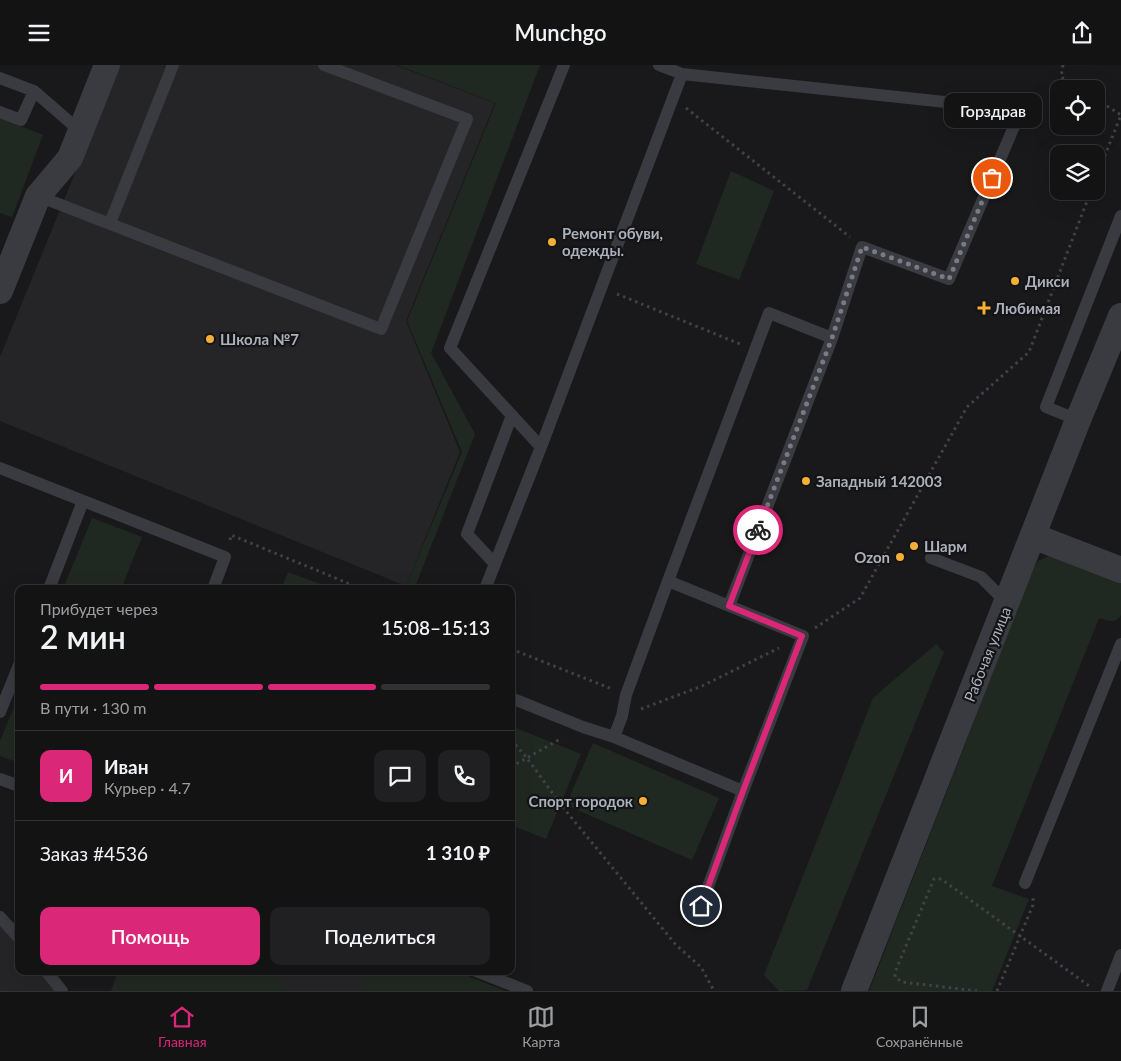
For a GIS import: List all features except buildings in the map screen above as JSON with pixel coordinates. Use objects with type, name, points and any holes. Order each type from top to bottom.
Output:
[{"type":"street","points":[[0,291],[38,196],[70,158],[107,65]]},
{"type":"street","name":"Рабочая улица","points":[[854,991],[1078,420],[1121,317]]},
{"type":"street","points":[[1033,536],[1121,570]]},
{"type":"lane","points":[[110,223],[173,65]]},
{"type":"lane","points":[[38,196],[381,329],[467,119],[324,65]]},
{"type":"lane","points":[[541,447],[450,348],[564,65]]},
{"type":"lane","points":[[659,65],[682,74],[1020,110],[949,279],[862,247],[832,338],[729,606]]},
{"type":"lane","points":[[487,585],[541,447],[682,74]]},
{"type":"lane","points":[[0,78],[34,91],[80,131]]},
{"type":"lane","points":[[0,112],[21,121],[34,91]]},
{"type":"lane","points":[[1078,420],[1046,407],[1121,216]]},
{"type":"lane","points":[[614,737],[622,716],[626,695],[769,313],[832,338]]},
{"type":"lane","points":[[495,564],[467,534],[512,415]]},
{"type":"lane","points":[[0,468],[225,557],[214,585]]},
{"type":"lane","points":[[51,585],[83,501]]},
{"type":"lane","points":[[932,558],[980,577],[1007,603]]},
{"type":"lane","points":[[668,581],[802,636],[701,906]]},
{"type":"lane","points":[[1025,883],[1121,644]]},
{"type":"lane","points":[[0,712],[15,675]]},
{"type":"lane","points":[[515,700],[583,727],[614,737],[743,791]]},
{"type":"lane","points":[[0,779],[15,785]]},
{"type":"lane","points":[[0,917],[15,934]]},
{"type":"lane","points":[[1107,991],[1121,955]]},
{"type":"lane","points":[[49,975],[62,991]]},
{"type":"lane","points":[[486,975],[527,991]]},
{"type":"path","points":[[1063,65],[1062,77],[1066,80]]},
{"type":"path","points":[[673,98],[862,247]]},
{"type":"path","points":[[1105,105],[1120,115],[1105,154]]},
{"type":"path","points":[[622,716],[702,686],[802,636],[860,598],[967,407],[1029,352],[1088,200]]},
{"type":"path","points":[[601,288],[755,350]]},
{"type":"path","points":[[225,557],[231,535],[352,585]]},
{"type":"path","points":[[515,651],[626,695]]},
{"type":"path","points":[[515,765],[583,727]]},
{"type":"path","points":[[515,744],[561,805],[670,938],[701,967],[714,991]]},
{"type":"path","points":[[977,991],[902,982],[894,977],[898,963],[934,879],[938,878],[944,881],[1096,991]]},
{"type":"path","points":[[997,991],[1034,901],[1032,895],[1025,888],[1025,883]]},
{"type":"shaded area","name":"Школа №7","points":[[119,65],[395,65],[495,103],[406,321],[460,452],[406,585],[0,421],[0,357]]},
{"type":"shaded area","points":[[397,65],[540,65],[431,353],[475,434],[416,585],[406,585],[462,452],[407,321],[496,103]]},
{"type":"shaded area","points":[[0,118],[43,135],[12,217],[0,213]]},
{"type":"shaded area","points":[[731,171],[774,191],[739,280],[696,264]]},
{"type":"shaded area","points":[[92,518],[142,537],[123,585],[65,585]]},
{"type":"shaded area","points":[[1051,555],[1121,581],[1121,615],[1114,621],[1099,618],[992,886],[1029,899],[992,991],[869,991],[1028,577],[1038,561]]},
{"type":"shaded area","points":[[288,572],[323,585],[283,585]]},
{"type":"shaded area","points":[[936,644],[944,652],[807,990],[779,991],[764,975],[873,698]]},
{"type":"shaded area","points":[[15,705],[15,762],[0,756],[0,741]]},
{"type":"shaded area","points":[[515,728],[581,754],[546,839],[515,827]]},
{"type":"shaded area","name":"Спорт городок","points":[[593,743],[719,798],[692,860],[566,805]]},
{"type":"shaded area","points":[[0,922],[15,939],[15,975],[45,975],[59,991],[0,991]]},
{"type":"shaded area","points":[[117,975],[381,975],[420,991],[111,991]]},
{"type":"shaded area","points":[[117,975],[274,975],[287,988],[295,991],[121,991]]},
{"type":"shaded area","points":[[359,975],[465,975],[506,991],[368,991],[361,988]]},
{"type":"way so far","points":[[758,530],[832,338],[862,247],[949,279],[992,178]]},
{"type":"place","name":"Горздрав","points":[[992,178]]},
{"type":"place","name":"Ремонт обуви, одежды.","points":[[552,242]]},
{"type":"place","name":"Дикси","points":[[1015,281]]},
{"type":"place","name":"Любимая","points":[[984,308]]},
{"type":"place","name":"Школа №7","points":[[210,339]]},
{"type":"place","name":"Западный 142003","points":[[806,481]]},
{"type":"place","name":"Шарм","points":[[914,546]]},
{"type":"place","name":"Ozon","points":[[900,557]]},
{"type":"place","name":"Спорт городок","points":[[643,801]]},
{"type":"route","points":[[701,906],[802,636],[729,606],[758,530]]}]
